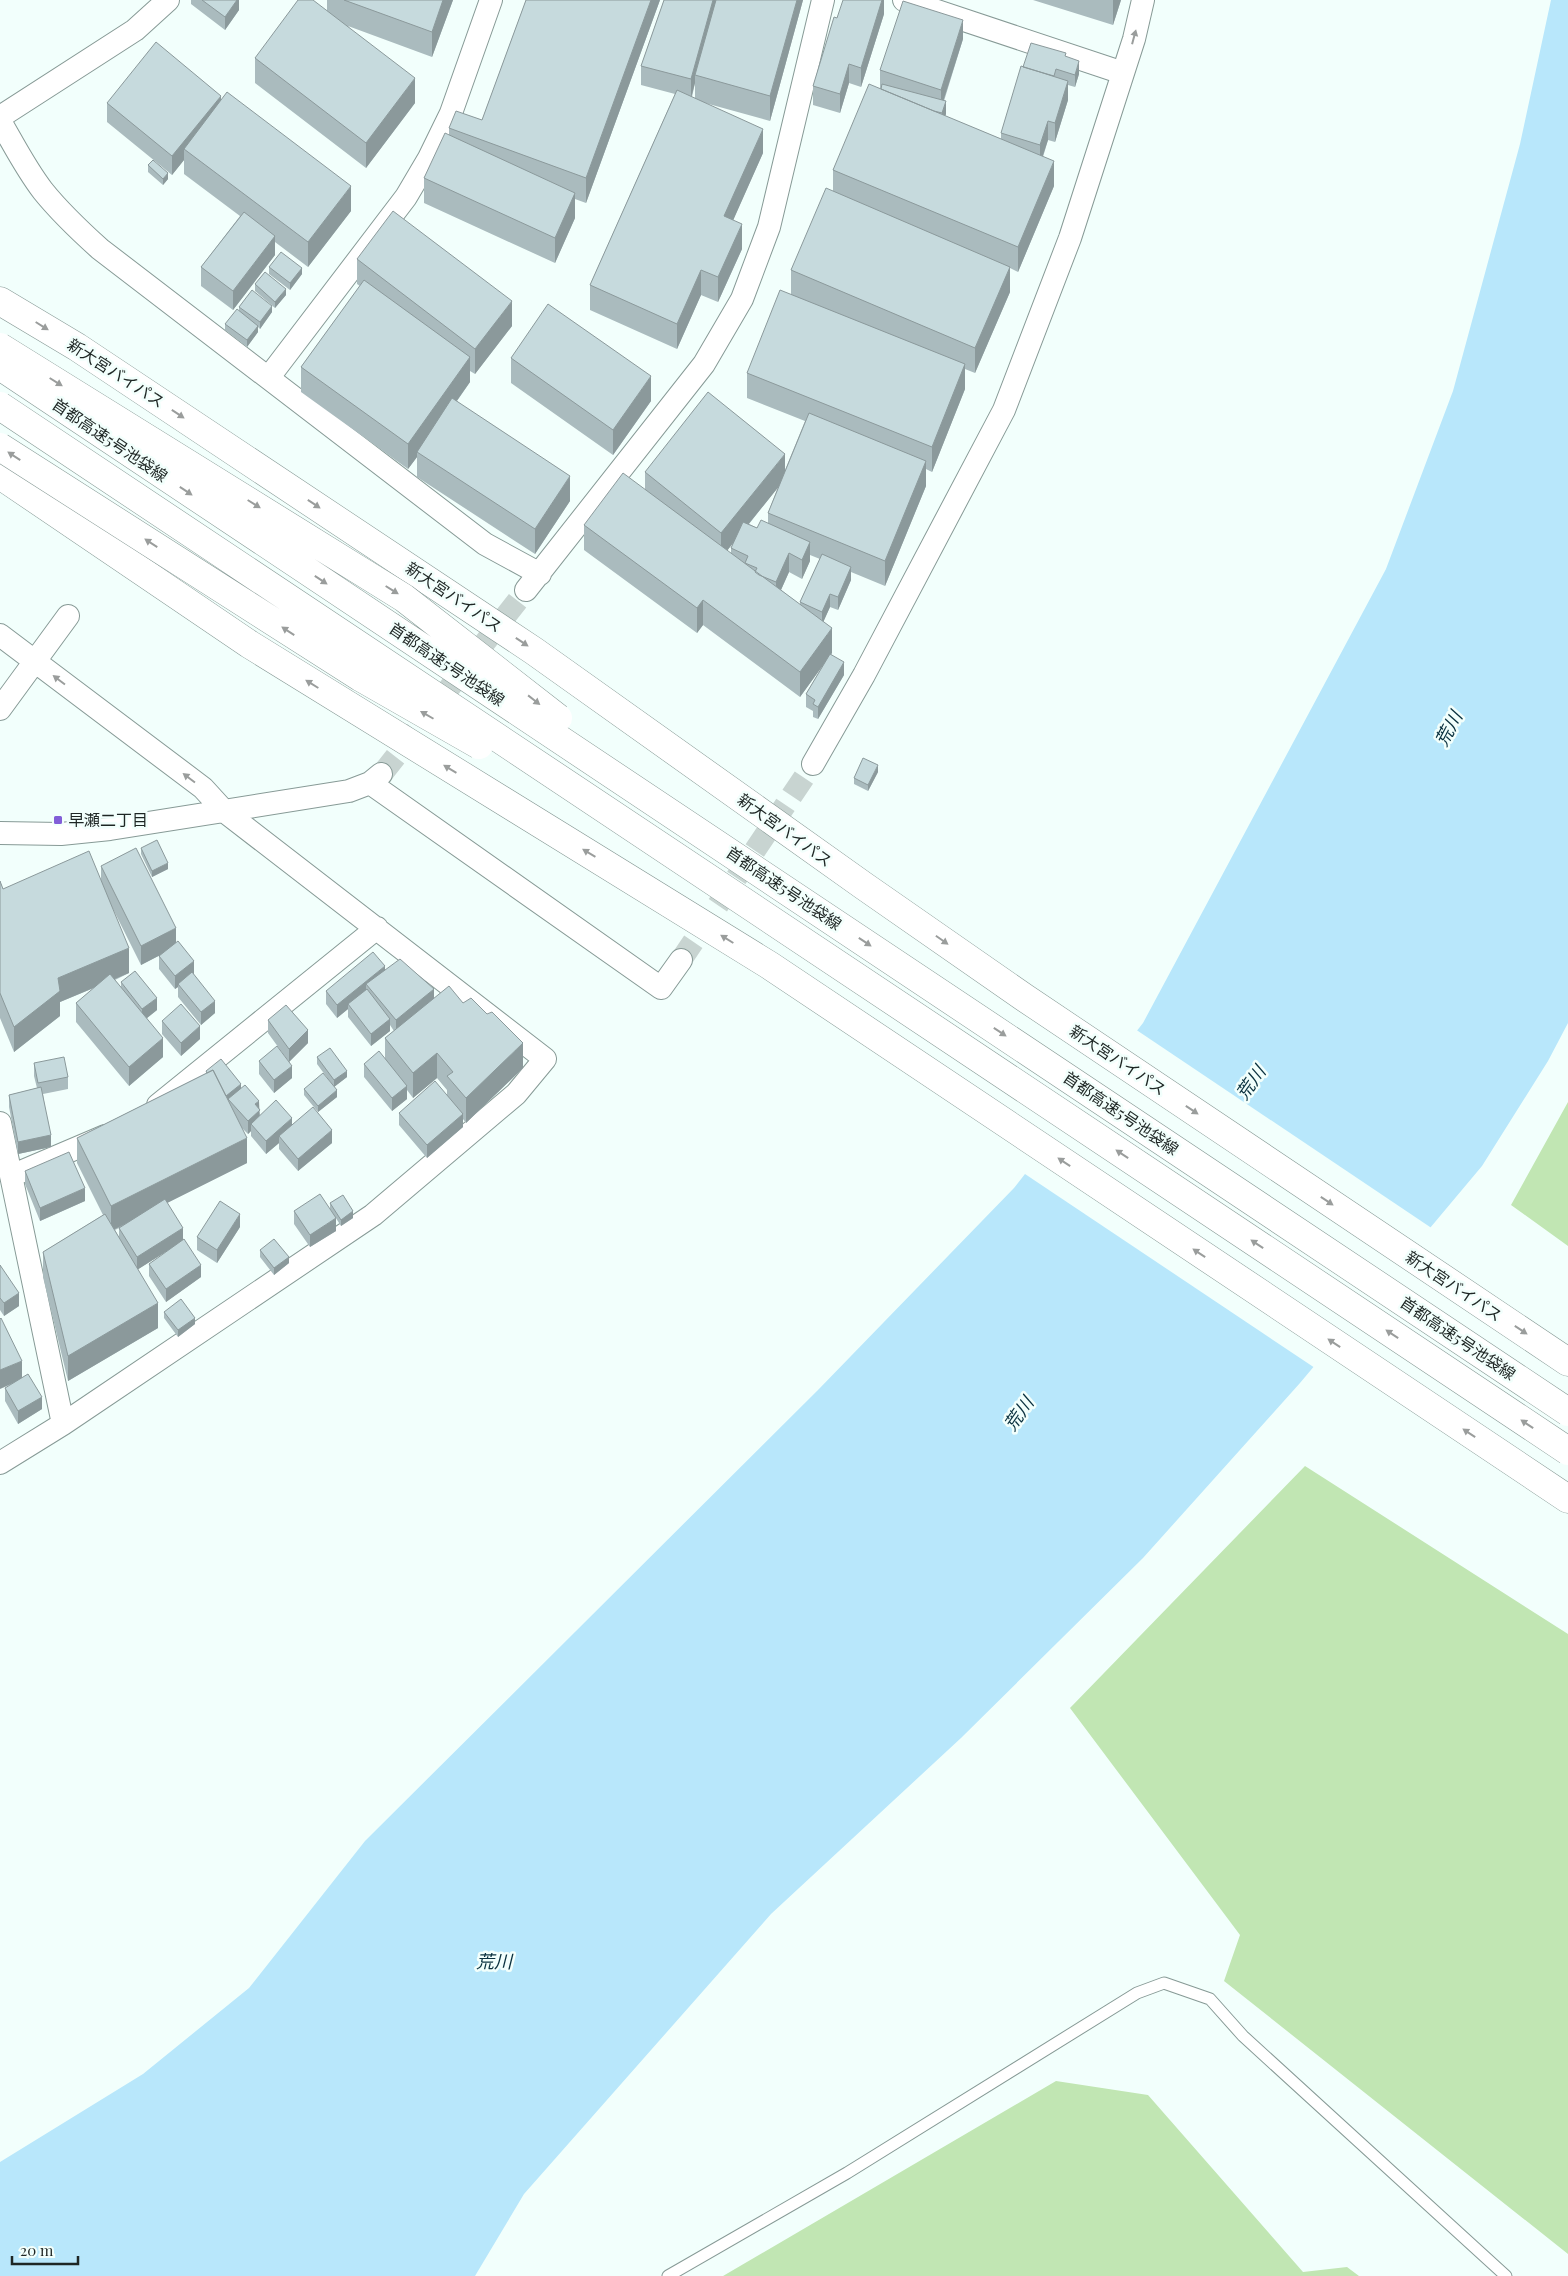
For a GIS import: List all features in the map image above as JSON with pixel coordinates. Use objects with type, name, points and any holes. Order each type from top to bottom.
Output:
[{"type":"highway","name":"新大宮バイパス","points":[[0,301],[77,347],[534,650],[864,886],[1033,1004],[1568,1362]]},
{"type":"highway","points":[[0,347],[404,598],[728,851]]},
{"type":"highway","name":"首都高速5号池袋線","points":[[0,366],[1568,1412]]},
{"type":"highway","name":"首都高速5号池袋線","points":[[0,406],[1568,1451]]},
{"type":"highway","points":[[0,447],[360,677],[712,880]]},
{"type":"highway","points":[[0,474],[257,649],[769,965],[1568,1499]]},
{"type":"street","points":[[0,117],[135,30],[168,0]]},
{"type":"street","points":[[269,377],[406,197],[430,158],[451,113],[491,0]]},
{"type":"street","points":[[0,121],[33,176],[69,220],[100,249],[269,377],[533,582],[704,364],[742,298],[770,227],[823,0]]},
{"type":"street","points":[[904,0],[1123,73]]},
{"type":"street","points":[[814,764],[864,675],[1004,410],[1070,238],[1123,73],[1143,0]]},
{"type":"street","points":[[0,709],[68,616]]},
{"type":"street","points":[[0,635],[203,788],[224,811],[545,1059],[516,1094],[373,1215],[63,1424],[0,1463]]},
{"type":"street","points":[[0,833],[86,832],[349,791],[376,778],[661,988],[681,960]]},
{"type":"street","points":[[12,1176],[135,1122],[377,928]]},
{"type":"street","points":[[0,1123],[63,1424]]},
{"type":"lane","points":[[668,2276],[846,2173],[1137,1993],[1164,1983],[1210,1999],[1243,2036],[1506,2276]]},
{"type":"green space","points":[[1568,1102],[1568,1246],[1511,1205]]},
{"type":"green space","points":[[1305,1466],[1568,1634],[1568,2254],[1224,1981],[1240,1935],[1070,1708]]},
{"type":"green space","points":[[1056,2081],[1148,2095],[1303,2272],[1347,2267],[1359,2276],[723,2276]]},
{"type":"water","name":"荒川","points":[[1551,0],[1568,0],[1568,1023],[1548,1061],[1482,1166],[1300,1383],[1143,1558],[961,1738],[771,1914],[524,2194],[475,2276],[0,2276],[0,2162],[143,2074],[249,1988],[365,1841],[818,1390],[1014,1188],[1143,1023],[1386,569],[1453,391],[1520,144]]},
{"type":"pier","points":[[1135,1029],[1433,1229],[1315,1368],[1022,1172]]},
{"type":"building","points":[[202,0],[237,0],[225,17]]},
{"type":"building","points":[[298,0],[313,0],[415,78],[366,143],[255,58]]},
{"type":"building","points":[[344,0],[443,0],[432,32]]},
{"type":"building","points":[[526,0],[651,0],[586,178],[449,128],[456,111],[482,120]]},
{"type":"building","points":[[664,0],[713,0],[691,79],[641,66]]},
{"type":"building","points":[[716,0],[797,0],[770,96],[695,75]]},
{"type":"building","points":[[843,0],[882,0],[861,68],[849,64],[840,94],[813,86],[834,17],[837,18]]},
{"type":"building","points":[[903,1],[963,20],[941,90],[880,70]]},
{"type":"building","points":[[156,42],[221,96],[172,156],[107,103]]},
{"type":"building","points":[[1031,43],[1066,53],[1065,56],[1079,61],[1075,75],[1056,69],[1054,76],[1023,67]]},
{"type":"building","points":[[1021,66],[1068,81],[1055,123],[1048,121],[1040,145],[1001,133]]},
{"type":"building","points":[[869,84],[1054,161],[1018,247],[833,170]]},
{"type":"building","points":[[882,84],[946,101],[942,113],[881,89]]},
{"type":"building","points":[[677,90],[763,129],[724,216],[742,224],[718,277],[701,270],[677,324],[590,285]]},
{"type":"building","points":[[227,92],[351,186],[308,242],[184,149]]},
{"type":"building","points":[[445,133],[575,193],[555,238],[424,178]]},
{"type":"building","points":[[153,160],[168,173],[163,179],[148,165]]},
{"type":"building","points":[[826,188],[1010,267],[975,348],[791,270]]},
{"type":"building","points":[[393,211],[512,301],[475,349],[357,259]]},
{"type":"building","points":[[244,212],[275,236],[233,291],[201,267]]},
{"type":"building","points":[[281,252],[302,268],[290,283],[269,267]]},
{"type":"building","points":[[265,272],[286,289],[275,302],[255,284]]},
{"type":"building","points":[[364,280],[470,357],[408,444],[301,367]]},
{"type":"building","points":[[252,290],[272,306],[260,322],[239,307]]},
{"type":"building","points":[[780,290],[965,364],[932,447],[747,373]]},
{"type":"building","points":[[548,304],[651,376],[613,430],[511,358]]},
{"type":"building","points":[[237,309],[258,326],[247,340],[225,324]]},
{"type":"building","points":[[708,392],[785,454],[721,533],[645,472]]},
{"type":"building","points":[[452,398],[570,476],[535,529],[417,452]]},
{"type":"building","points":[[809,413],[926,461],[885,561],[768,513]]},
{"type":"building","points":[[623,473],[832,628],[800,672],[703,600],[697,608],[584,525]]},
{"type":"building","points":[[761,520],[810,542],[802,560],[789,553],[776,582],[755,572],[757,568],[745,563],[748,556],[731,548],[743,522],[757,528]]},
{"type":"building","points":[[822,554],[851,567],[838,597],[830,594],[822,612],[800,602]]},
{"type":"building","points":[[830,654],[844,662],[818,707],[813,704],[815,700],[806,694]]},
{"type":"building","points":[[863,758],[878,765],[868,785],[854,778]]},
{"type":"building","points":[[157,840],[168,863],[152,871],[141,848]]},
{"type":"building","points":[[136,848],[176,928],[141,946],[101,866]]},
{"type":"building","points":[[89,851],[129,948],[58,978],[60,991],[14,1027],[0,993],[0,881],[3,889]]},
{"type":"building","points":[[178,941],[194,961],[175,976],[159,956]]},
{"type":"building","points":[[373,952],[385,966],[337,1005],[326,991]]},
{"type":"building","points":[[400,959],[434,989],[396,1020],[366,984]]},
{"type":"building","points":[[135,971],[157,998],[142,1009],[121,982]]},
{"type":"building","points":[[192,972],[215,1001],[201,1012],[178,984]]},
{"type":"building","points":[[110,974],[163,1038],[129,1067],[76,1003]]},
{"type":"building","points":[[449,986],[463,1003],[471,998],[487,1014],[492,1012],[523,1043],[466,1098],[447,1076],[453,1072],[437,1053],[413,1073],[385,1038]]},
{"type":"building","points":[[367,989],[390,1019],[371,1034],[348,1004]]},
{"type":"building","points":[[181,1004],[200,1026],[181,1043],[162,1021]]},
{"type":"building","points":[[286,1005],[308,1030],[289,1049],[268,1020]]},
{"type":"building","points":[[277,1046],[292,1066],[274,1080],[259,1061]]},
{"type":"building","points":[[330,1048],[347,1071],[334,1080],[317,1057]]},
{"type":"building","points":[[379,1051],[407,1086],[392,1098],[364,1064]]},
{"type":"building","points":[[64,1057],[68,1077],[38,1083],[34,1063]]},
{"type":"building","points":[[221,1059],[241,1084],[226,1096],[213,1070],[207,1073],[206,1071]]},
{"type":"building","points":[[213,1070],[247,1138],[111,1206],[77,1138]]},
{"type":"building","points":[[323,1073],[337,1090],[318,1106],[304,1089]]},
{"type":"building","points":[[435,1081],[463,1114],[427,1145],[399,1113]]},
{"type":"building","points":[[245,1085],[259,1101],[255,1104],[260,1110],[248,1121],[228,1099]]},
{"type":"building","points":[[41,1087],[51,1135],[18,1142],[9,1095]]},
{"type":"building","points":[[276,1100],[292,1118],[266,1141],[251,1124]]},
{"type":"building","points":[[313,1107],[332,1130],[298,1159],[279,1136]]},
{"type":"building","points":[[69,1152],[85,1188],[40,1208],[25,1171]]},
{"type":"building","points":[[320,1194],[336,1218],[310,1235],[294,1211]]},
{"type":"building","points":[[343,1195],[353,1211],[341,1220],[330,1203]]},
{"type":"building","points":[[165,1199],[183,1228],[137,1257],[119,1228]]},
{"type":"building","points":[[220,1201],[240,1214],[217,1250],[197,1237]]},
{"type":"building","points":[[105,1214],[158,1303],[68,1356],[43,1252]]},
{"type":"building","points":[[184,1239],[201,1265],[166,1289],[149,1264]]},
{"type":"building","points":[[274,1239],[289,1257],[274,1268],[260,1250]]},
{"type":"building","points":[[0,1265],[19,1293],[4,1303],[0,1298]]},
{"type":"building","points":[[181,1299],[195,1318],[178,1330],[164,1312]]},
{"type":"building","points":[[0,1319],[22,1361],[0,1370]]},
{"type":"building","points":[[28,1374],[42,1397],[18,1411],[5,1388]]},
{"type":"tunnel","points":[[382,774],[526,590]]},
{"type":"tunnel","points":[[681,960],[813,764]]},
{"type":"place","name":"早瀬二丁目","points":[[58,820]]}]
